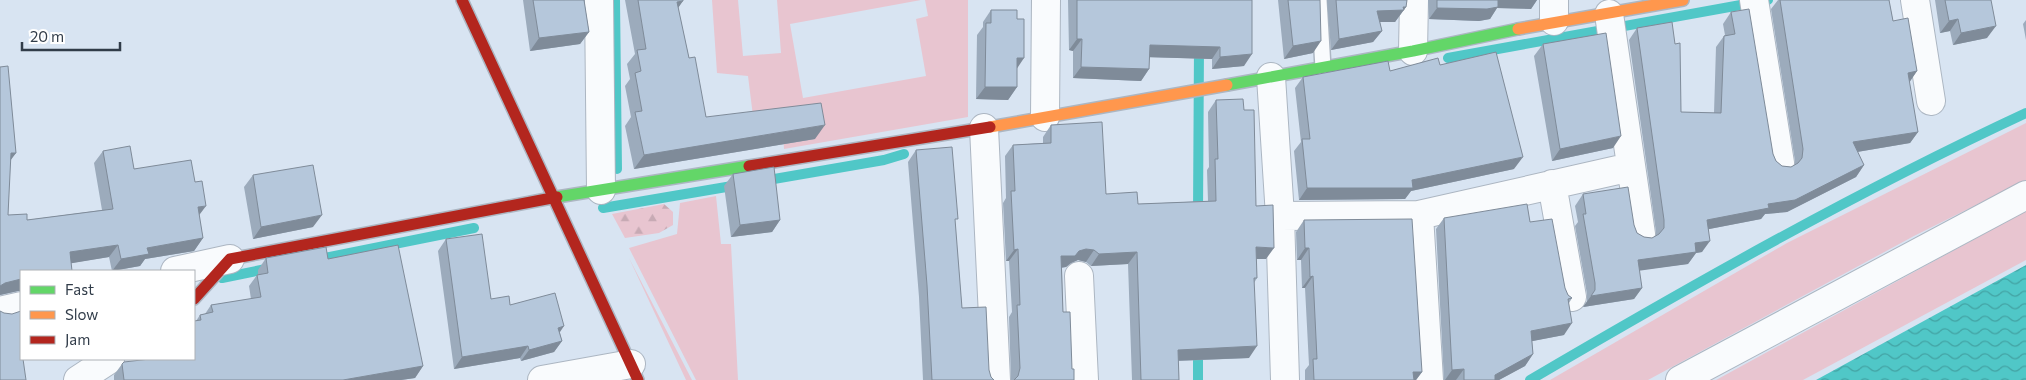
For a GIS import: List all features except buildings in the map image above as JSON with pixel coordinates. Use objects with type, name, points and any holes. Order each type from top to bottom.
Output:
[{"type":"street","points":[[462,0],[635,372],[542,380]]},
{"type":"street","points":[[598,0],[601,190]]},
{"type":"street","points":[[1045,117],[1046,0]]},
{"type":"street","points":[[1413,51],[1414,0]]},
{"type":"street","points":[[185,270],[224,266],[553,198],[984,128],[1413,51],[1554,10],[1610,24],[1683,0]]},
{"type":"street","points":[[1915,0],[1931,101]]},
{"type":"street","points":[[1755,4],[1780,163]]},
{"type":"street","points":[[1610,24],[1641,234]]},
{"type":"street","points":[[1271,77],[1280,216],[1285,380]]},
{"type":"street","points":[[984,128],[996,380]]},
{"type":"street","points":[[1280,216],[1419,215],[1631,167]]},
{"type":"street","points":[[1552,184],[1572,297]]},
{"type":"street","points":[[1680,380],[2026,195]]},
{"type":"street","points":[[1419,215],[1429,380]]},
{"type":"street","points":[[195,298],[224,266]]},
{"type":"street","points":[[1079,276],[1084,380]]},
{"type":"street","points":[[0,311],[20,306]]},
{"type":"street","points":[[78,380],[108,360]]},
{"type":"lane","points":[[1319,0],[1323,68]]},
{"type":"green space","points":[[712,0],[738,0],[743,56],[781,53],[777,0],[921,0],[790,24],[803,98],[926,76],[916,19],[928,16],[925,0],[968,0],[968,117],[784,149],[782,114],[753,116],[748,76],[717,73]]},
{"type":"green space","points":[[2026,123],[2026,180],[1914,236],[1648,380],[1550,380],[1787,243]]},
{"type":"green space","points":[[716,196],[721,244],[731,244],[738,380],[696,380],[629,248],[677,234],[680,203]]},
{"type":"green space","points":[[664,204],[673,212],[673,225],[659,233],[625,238],[612,214]]},
{"type":"green space","points":[[2026,211],[2026,260],[1803,380],[1716,380]]},
{"type":"green space","points":[[629,258],[692,380],[686,380]]},
{"type":"water","points":[[2026,265],[2026,380],[1816,380]]},
{"type":"waterway","points":[[615,0],[617,169]]},
{"type":"waterway","points":[[1448,58],[1768,0]]},
{"type":"waterway","points":[[1198,214],[1199,46]]},
{"type":"waterway","points":[[1530,380],[1775,240],[1963,143],[2026,113]]},
{"type":"waterway","points":[[762,181],[884,160],[904,154]]},
{"type":"waterway","points":[[603,208],[738,185]]},
{"type":"waterway","points":[[315,260],[474,228]]},
{"type":"waterway","points":[[222,278],[271,268]]},
{"type":"waterway","points":[[1198,348],[1198,380]]},
{"type":"traffic: fast","points":[[1227,85],[1413,51],[1518,29]]},
{"type":"traffic: fast","points":[[557,197],[749,166]]},
{"type":"traffic: slow","points":[[1518,29],[1683,0]]},
{"type":"traffic: slow","points":[[990,127],[1227,85]]},
{"type":"traffic: jam","points":[[462,0],[638,380]]},
{"type":"traffic: jam","points":[[749,166],[990,127]]},
{"type":"traffic: jam","points":[[195,298],[230,259],[557,197]]}]
